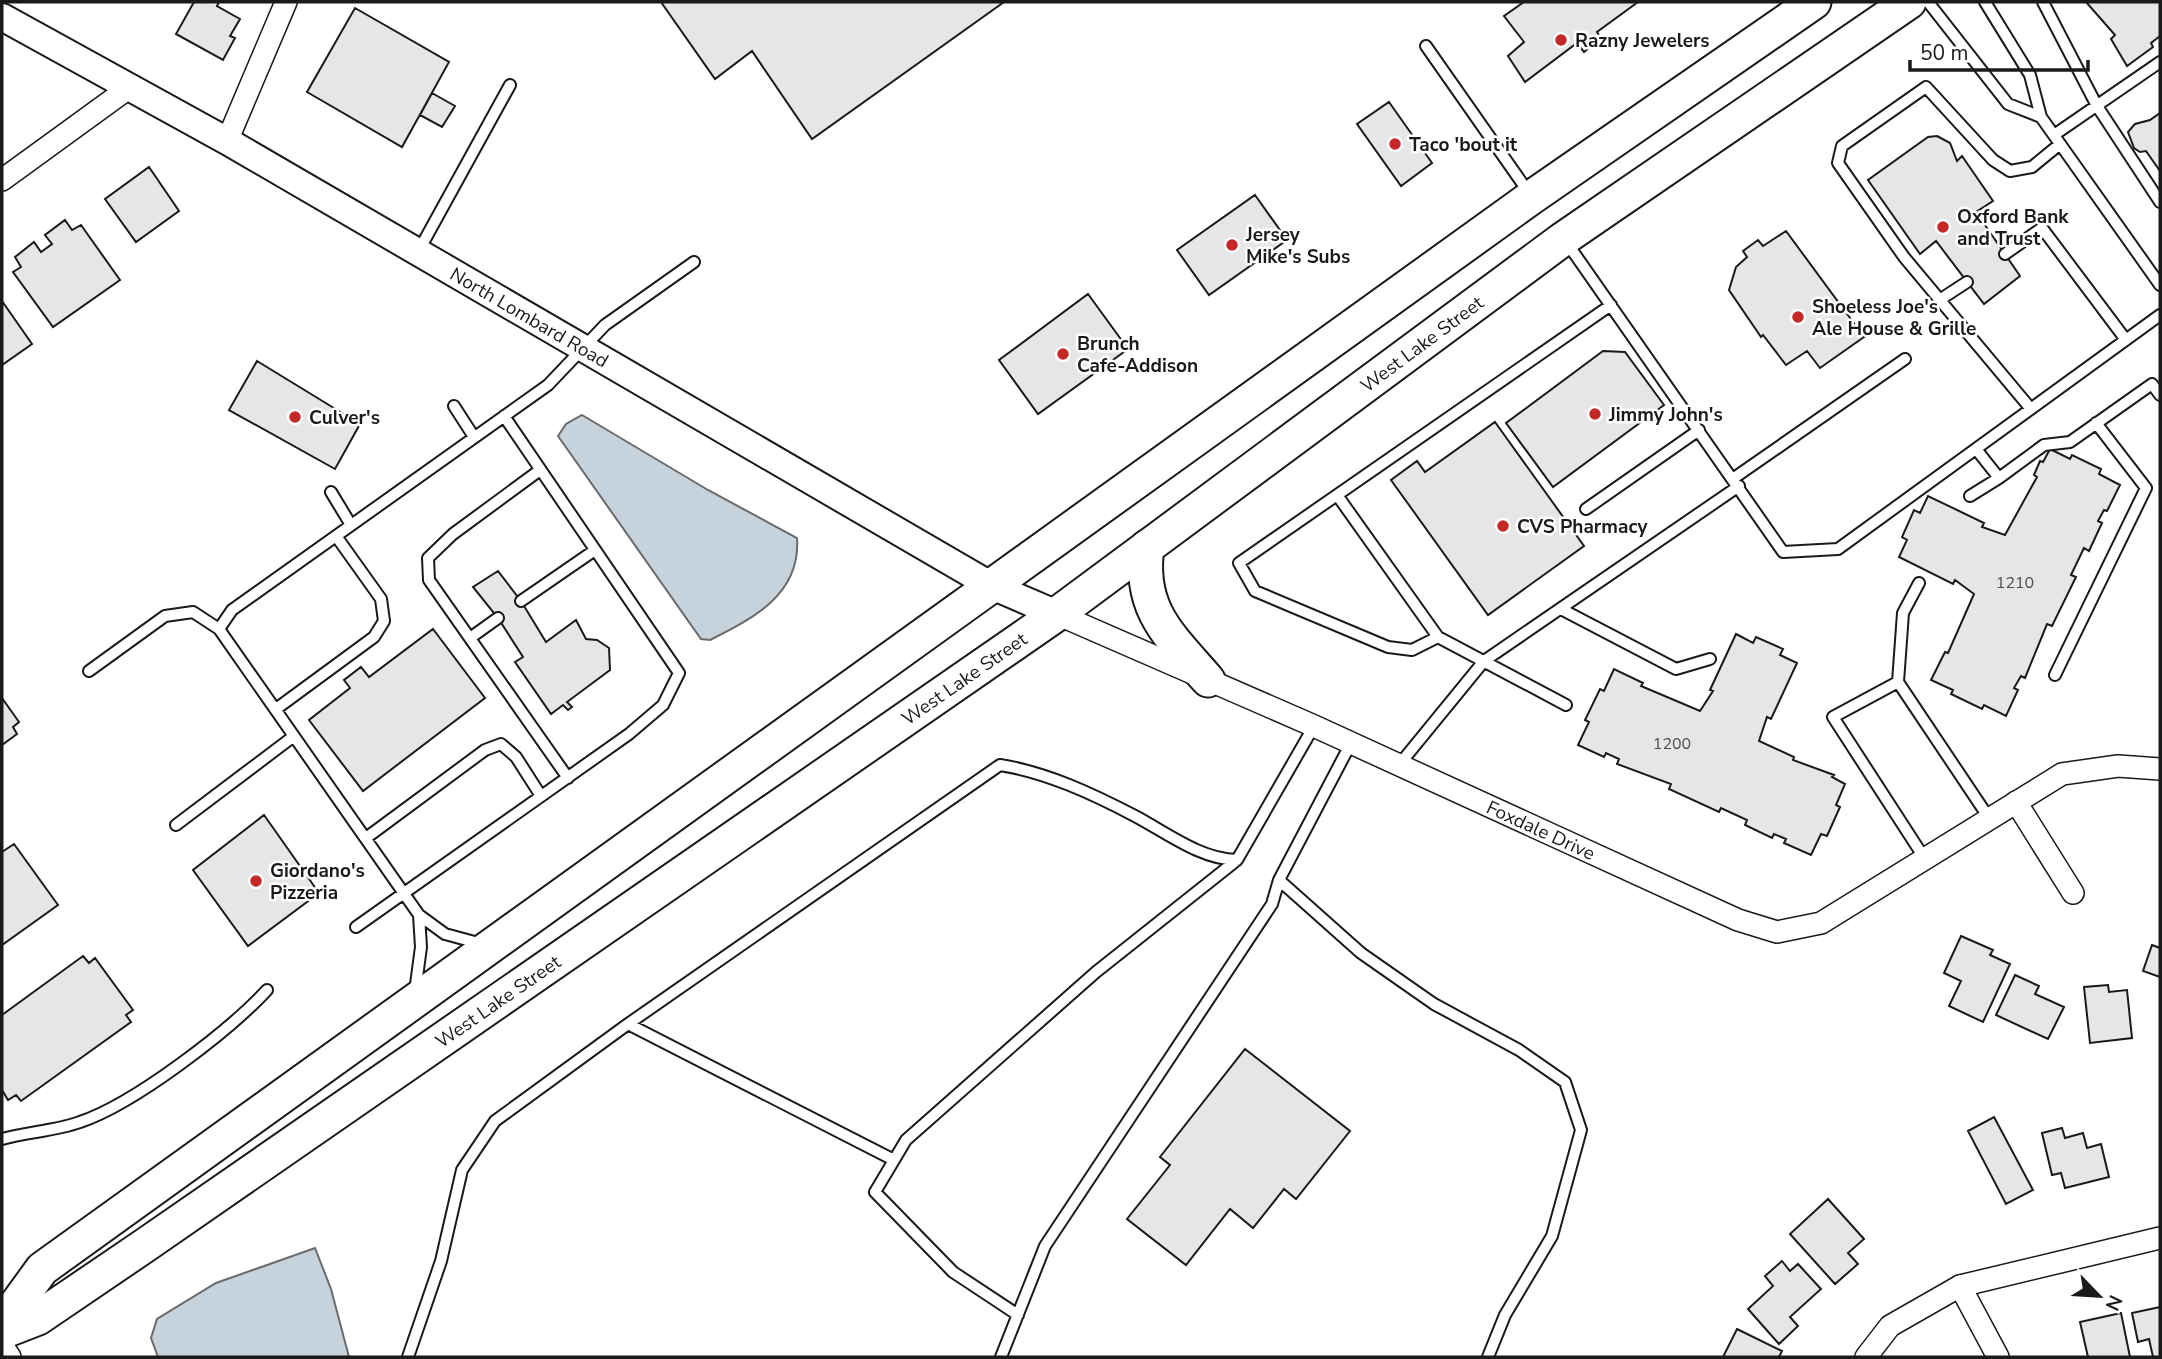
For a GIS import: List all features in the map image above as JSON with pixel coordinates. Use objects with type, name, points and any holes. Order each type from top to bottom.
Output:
[{"type":"main road","points":[[2,1324],[42,1269],[1532,197],[1814,2]]},
{"type":"main road","name":"West Lake Street","points":[[2,1332],[38,1318],[1057,614],[1563,239],[1909,2]]},
{"type":"main road","points":[[1147,547],[1144,578],[1153,610],[1172,639],[1208,680]]},
{"type":"street","points":[[227,141],[286,2]]},
{"type":"street","name":"North Lombard Road","points":[[2,17],[227,141],[586,347],[992,586],[1057,614]]},
{"type":"street","points":[[2,180],[130,87]]},
{"type":"street","name":"Foxdale Drive","points":[[1057,614],[1314,726],[1738,920],[1777,932],[1821,923],[2062,774],[2118,766],[2160,769]]},
{"type":"street","points":[[2016,802],[2073,893]]},
{"type":"street","points":[[1866,1357],[1890,1326],[1960,1286],[2160,1238]]},
{"type":"street","points":[[1960,1286],[1997,1357]]},
{"type":"street","points":[[2,1345],[10,1357]]},
{"type":"lane","points":[[1928,2],[2008,104],[2041,117]]},
{"type":"lane","points":[[1985,2],[2030,75],[2041,117],[2160,285]]},
{"type":"lane","points":[[2043,2],[2096,106],[2160,202]]},
{"type":"lane","points":[[1426,46],[1532,197]]},
{"type":"lane","points":[[2031,409],[1904,257],[1838,163],[1842,146],[1926,87],[1993,160],[2010,171],[2032,167],[2057,140],[2096,106],[2160,62]]},
{"type":"lane","points":[[418,252],[510,85]]},
{"type":"lane","points":[[2004,254],[2042,229],[2126,340]]},
{"type":"lane","points":[[1563,239],[1783,552],[1838,549],[2160,315]]},
{"type":"lane","points":[[219,629],[232,610],[548,385],[605,325],[694,262]]},
{"type":"lane","points":[[1941,299],[1967,282]]},
{"type":"lane","points":[[1438,637],[1412,650],[1388,647],[1255,591],[1239,563],[1611,305]]},
{"type":"lane","points":[[1399,765],[1484,661],[1561,609],[1905,359]]},
{"type":"lane","points":[[1970,496],[2000,478],[2043,445],[2070,442],[2152,384],[2160,395]]},
{"type":"lane","points":[[454,406],[474,437]]},
{"type":"lane","points":[[356,927],[629,734],[663,705],[679,673],[504,416]]},
{"type":"lane","points":[[2055,675],[2146,488],[2096,423]]},
{"type":"lane","points":[[1586,509],[1699,430]]},
{"type":"lane","points":[[1976,449],[2000,478]]},
{"type":"lane","points":[[540,470],[453,534],[428,558],[429,580],[568,778]]},
{"type":"lane","points":[[331,492],[351,525]]},
{"type":"lane","points":[[1337,495],[1438,637],[1566,705]]},
{"type":"lane","points":[[275,709],[374,637],[384,621],[381,599],[336,536]]},
{"type":"lane","points":[[521,601],[595,550]]},
{"type":"lane","points":[[1919,583],[1903,613],[1898,682],[1989,818]]},
{"type":"lane","points":[[1561,609],[1676,669],[1710,659]]},
{"type":"lane","points":[[89,671],[166,616],[193,612],[219,629],[419,915],[445,934],[492,947]]},
{"type":"lane","points":[[470,638],[498,618]]},
{"type":"lane","points":[[1898,682],[1833,718],[1925,859]]},
{"type":"lane","points":[[1018,1315],[953,1272],[875,1192],[906,1140],[1096,972],[1237,860],[1314,726]]},
{"type":"lane","points":[[176,825],[295,736]]},
{"type":"lane","points":[[1001,1357],[1045,1246],[1272,904],[1279,880],[1351,743]]},
{"type":"lane","points":[[366,838],[485,750],[501,744],[516,757],[541,796]]},
{"type":"lane","points":[[408,1357],[440,1261],[462,1170],[495,1121],[628,1024],[1000,765],[1030,770],[1130,814],[1216,860],[1237,860]]},
{"type":"lane","points":[[1279,880],[1361,953],[1434,1004],[1519,1050],[1565,1082],[1581,1130],[1552,1236],[1505,1315],[1488,1357]]},
{"type":"lane","points":[[413,1003],[421,947],[419,915]]},
{"type":"lane","points":[[2,1139],[81,1122],[141,1092],[246,1013],[267,990]]},
{"type":"lane","points":[[628,1024],[894,1160]]},
{"type":"shaded area","points":[[582,415],[708,490],[797,538],[796,558],[791,574],[772,602],[727,632],[710,640],[701,639],[558,436],[566,424]]},
{"type":"shaded area","points":[[315,1248],[331,1289],[349,1357],[158,1357],[151,1338],[157,1319],[216,1283]]},
{"type":"building","points":[[194,2],[219,2],[217,6],[240,19],[230,36],[235,38],[223,60],[176,34]]},
{"type":"building","points":[[661,2],[1004,2],[812,139],[752,51],[715,79]]},
{"type":"building","name":"Razny Jewelers","points":[[1524,2],[1638,2],[1597,32],[1601,38],[1584,52],[1577,43],[1525,82],[1508,56],[1524,42],[1504,16]]},
{"type":"building","points":[[2086,2],[2160,2],[2160,36],[2151,43],[2153,47],[2127,66],[2111,39],[2115,35]]},
{"type":"building","points":[[355,8],[449,62],[402,147],[307,92]]},
{"type":"building","points":[[432,93],[455,106],[442,127],[420,115]]},
{"type":"building","name":"Taco 'bout it","points":[[1389,102],[1432,163],[1401,186],[1357,124]]},
{"type":"building","points":[[2160,113],[2160,171],[2146,151],[2140,152],[2134,148],[2128,132],[2135,124],[2150,120]]},
{"type":"building","name":"Oxford Bank and Trust","points":[[1937,136],[1950,143],[1957,161],[1962,156],[1993,201],[1976,212],[2020,276],[1984,304],[1936,241],[1920,254],[1868,180],[1928,137]]},
{"type":"building","points":[[149,167],[179,211],[136,242],[105,199]]},
{"type":"building","name":"Jersey Mike's Subs","points":[[1255,195],[1287,240],[1209,295],[1177,250]]},
{"type":"building","points":[[65,220],[72,230],[81,225],[120,280],[53,327],[13,272],[21,267],[15,257],[34,242],[41,252],[52,244],[45,235]]},
{"type":"building","name":"Shoeless Joe's Ale House & Grille","points":[[1786,231],[1864,337],[1820,368],[1807,351],[1786,365],[1763,335],[1761,337],[1729,290],[1736,267],[1747,257],[1743,251],[1758,240],[1763,246]]},
{"type":"building","name":"Brunch Cafe-Addison","points":[[1088,294],[1128,349],[1038,414],[999,360]]},
{"type":"building","points":[[2,301],[32,344],[2,365]]},
{"type":"building","points":[[1603,351],[1625,352],[1664,405],[1553,487],[1506,423]]},
{"type":"building","name":"Culver's","points":[[257,361],[360,424],[335,469],[229,410]]},
{"type":"building","points":[[1495,422],[1584,546],[1488,615],[1391,480],[1417,461],[1425,472]]},
{"type":"building","points":[[2050,449],[2070,459],[2072,455],[2101,469],[2099,474],[2120,485],[2107,511],[2104,510],[2098,521],[2102,523],[2089,551],[2084,548],[2071,575],[2076,577],[2052,626],[2047,624],[2025,678],[2021,676],[2014,688],[2018,690],[2006,716],[1984,705],[1982,709],[1951,694],[1953,690],[1931,680],[1945,652],[1948,653],[1974,594],[1955,580],[1953,584],[1899,557],[1907,540],[1902,537],[1914,510],[1920,513],[1928,496],[1984,523],[1982,527],[2005,535],[2037,477],[2034,475],[2040,461],[2043,462]]},
{"type":"building","points":[[498,571],[521,601],[546,642],[576,620],[586,639],[597,640],[609,648],[610,670],[567,702],[572,707],[568,710],[563,705],[551,714],[515,662],[523,657],[498,618],[473,587]]},
{"type":"building","points":[[433,629],[485,698],[363,791],[309,720],[350,688],[344,680],[361,667],[369,677]]},
{"type":"building","points":[[1736,634],[1753,643],[1756,637],[1783,649],[1780,655],[1797,663],[1771,719],[1767,717],[1759,741],[1794,757],[1793,760],[1834,775],[1832,777],[1845,784],[1836,805],[1840,807],[1827,836],[1821,834],[1811,855],[1784,843],[1786,839],[1774,834],[1772,838],[1745,825],[1747,820],[1721,808],[1719,812],[1669,789],[1671,784],[1617,764],[1619,759],[1606,753],[1604,757],[1578,745],[1589,722],[1585,720],[1600,689],[1604,691],[1614,669],[1643,683],[1641,686],[1700,711],[1713,691],[1710,690]]},
{"type":"building","points":[[2,698],[19,722],[13,727],[17,734],[2,745]]},
{"type":"building","name":"Giordano's Pizzeria","points":[[264,815],[319,893],[248,946],[193,870]]},
{"type":"building","points":[[14,844],[58,905],[2,945],[2,852]]},
{"type":"building","points":[[1961,936],[1993,950],[1990,955],[2010,964],[1983,1022],[1949,1006],[1961,981],[1944,973]]},
{"type":"building","points":[[2152,945],[2160,948],[2160,977],[2143,971]]},
{"type":"building","points":[[83,956],[89,963],[95,958],[133,1010],[126,1015],[131,1022],[21,1101],[16,1095],[8,1100],[2,1090],[2,1015]]},
{"type":"building","points":[[2015,975],[2039,986],[2035,994],[2064,1007],[2048,1039],[1996,1015]]},
{"type":"building","points":[[2108,985],[2109,992],[2127,990],[2132,1038],[2090,1043],[2084,987]]},
{"type":"building","points":[[1245,1049],[1350,1131],[1296,1199],[1284,1189],[1253,1228],[1230,1209],[1186,1265],[1127,1219],[1170,1165],[1160,1157]]},
{"type":"building","points":[[1994,1117],[2033,1190],[2006,1204],[1968,1131]]},
{"type":"building","points":[[2062,1128],[2065,1138],[2083,1133],[2087,1148],[2101,1144],[2109,1177],[2065,1188],[2061,1173],[2052,1175],[2042,1133]]},
{"type":"building","points":[[1828,1199],[1864,1239],[1848,1253],[1858,1264],[1835,1284],[1790,1234]]},
{"type":"building","points":[[1782,1261],[1790,1271],[1798,1264],[1821,1289],[1790,1317],[1798,1326],[1779,1344],[1748,1309],[1773,1286],[1765,1276]]},
{"type":"building","points":[[2160,1307],[2160,1357],[2153,1357],[2149,1339],[2138,1342],[2132,1313]]},
{"type":"building","points":[[2121,1313],[2130,1357],[2088,1357],[2080,1322]]},
{"type":"building","points":[[1737,1329],[1782,1351],[1779,1357],[1723,1357]]},
{"type":"place","name":"Razny Jewelers","points":[[1561,40]]},
{"type":"place","name":"Taco 'bout it","points":[[1395,144]]},
{"type":"place","name":"Oxford Bank and Trust","points":[[1943,227]]},
{"type":"place","name":"Jersey Mike's Subs","points":[[1232,245]]},
{"type":"place","name":"Shoeless Joe's Ale House & Grille","points":[[1798,317]]},
{"type":"place","name":"Brunch Cafe-Addison","points":[[1063,354]]},
{"type":"place","name":"Jimmy John's","points":[[1595,414]]},
{"type":"place","name":"Culver's","points":[[295,417]]},
{"type":"place","name":"CVS Pharmacy","points":[[1503,526]]},
{"type":"place","name":"Giordano's Pizzeria","points":[[256,881]]}]
